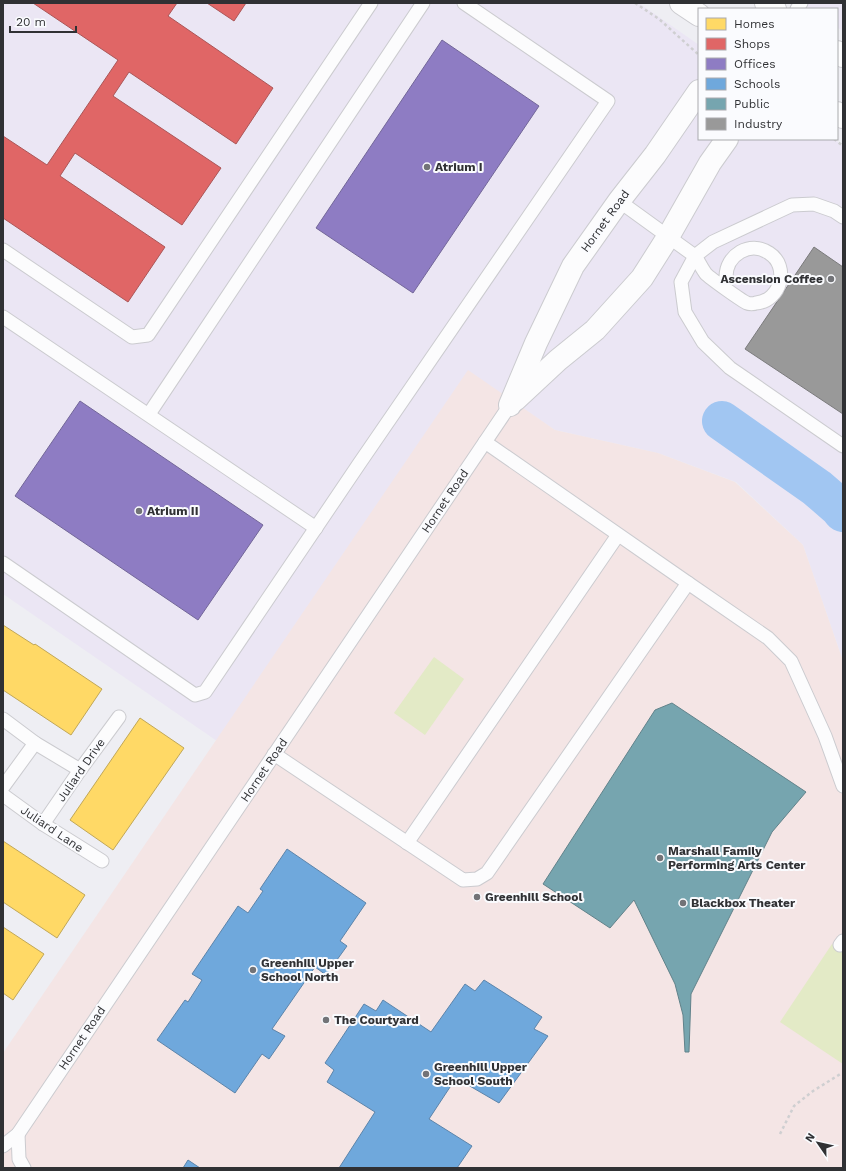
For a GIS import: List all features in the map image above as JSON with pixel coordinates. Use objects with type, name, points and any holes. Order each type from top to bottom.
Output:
[{"type":"street","points":[[681,3],[698,14]]},
{"type":"street","name":"Hornet Road","points":[[510,405],[536,343],[573,266],[619,201],[655,155],[698,93]]},
{"type":"street","name":"Hornet Road","points":[[510,405],[558,360],[594,330],[642,278],[668,237],[710,163],[726,140]]},
{"type":"lane","points":[[3,250],[132,337],[148,335],[371,3]]},
{"type":"lane","points":[[149,414],[423,3]]},
{"type":"lane","points":[[3,563],[195,695],[205,692],[608,101],[464,3]]},
{"type":"lane","points":[[619,201],[695,256],[707,275],[748,303],[757,304],[774,295],[779,287],[781,278],[780,268],[776,259],[770,253],[761,249],[751,248],[742,250],[734,255],[728,263],[726,277]]},
{"type":"lane","points":[[843,217],[814,204],[792,205],[713,242],[695,256],[681,282],[684,312],[703,342],[730,368],[843,446]]},
{"type":"lane","points":[[3,317],[316,528]]},
{"type":"lane","name":"Hornet Road","points":[[3,1146],[18,1134],[510,405]]},
{"type":"lane","points":[[485,442],[768,638],[791,661],[825,736],[843,786]]},
{"type":"lane","points":[[407,843],[618,535]]},
{"type":"lane","points":[[274,754],[463,880],[477,879],[487,873],[688,583]]},
{"type":"lane","name":"Juliard Drive","points":[[43,824],[119,717]]},
{"type":"lane","points":[[3,719],[35,743],[80,770]]},
{"type":"lane","points":[[3,787],[35,743]]},
{"type":"lane","name":"Juliard Lane","points":[[3,795],[43,824],[102,861]]},
{"type":"lane","points":[[18,1134],[19,1159],[24,1168]]},
{"type":"path","points":[[634,3],[659,19],[698,54]]},
{"type":"path","points":[[780,1134],[794,1106],[813,1090],[842,1073]]},
{"type":"shaded area","points":[[3,3],[639,3],[698,44],[698,140],[835,140],[843,146],[843,661],[803,545],[736,482],[658,453],[555,430],[468,371],[217,741],[3,594]]},
{"type":"shaded area","points":[[802,3],[843,3],[843,31],[838,28],[838,8],[810,8]]},
{"type":"shaded area","name":"Greenhill School","points":[[468,370],[555,430],[658,453],[735,482],[803,545],[843,661],[843,1168],[3,1168],[3,1053]]},
{"type":"green space","points":[[434,657],[464,679],[425,735],[394,713]]},
{"type":"green space","points":[[832,944],[843,951],[843,1064],[780,1022]]},
{"type":"building: Homes","points":[[3,625],[34,645],[35,644],[102,689],[71,735],[3,690]]},
{"type":"building: Homes","points":[[140,718],[184,748],[113,850],[70,820]]},
{"type":"building: Homes","points":[[3,841],[85,895],[57,938],[3,902]]},
{"type":"building: Homes","points":[[3,927],[44,954],[13,1000],[3,993]]},
{"type":"building: Shops","points":[[33,3],[177,3],[168,16],[273,88],[236,144],[129,72],[113,96],[221,168],[182,225],[75,153],[60,176],[165,247],[128,302],[3,218],[3,136],[47,165],[118,60]]},
{"type":"building: Shops","points":[[207,3],[246,3],[234,21]]},
{"type":"building: Offices","name":"Atrium I","points":[[442,40],[539,106],[413,293],[316,228]]},
{"type":"building: Offices","name":"Atrium II","points":[[80,401],[263,525],[198,620],[15,496]]},
{"type":"building: Schools","name":"Greenhill Upper School North","points":[[287,849],[366,903],[340,941],[347,946],[326,975],[315,967],[272,1029],[285,1036],[269,1059],[262,1054],[235,1093],[157,1040],[185,1000],[188,1002],[202,980],[192,974],[238,906],[248,913],[263,891],[260,889]]},
{"type":"building: Schools","name":"Greenhill Upper School South","points":[[484,980],[542,1017],[534,1029],[548,1036],[499,1103],[456,1078],[429,1119],[472,1146],[457,1168],[339,1168],[375,1112],[327,1082],[334,1070],[325,1063],[364,1004],[376,1011],[383,1000],[431,1032],[465,984],[475,991]]},
{"type":"building: Schools","points":[[188,1160],[200,1168],[183,1168]]},
{"type":"building: Public","name":"Marshall Family Performing Arts Center","points":[[672,703],[806,792],[772,832],[691,994],[689,1052],[685,1052],[683,1015],[675,984],[634,900],[610,928],[543,884],[655,710]]},
{"type":"building: Industry","points":[[814,247],[843,267],[843,414],[745,349]]},
{"type":"waterway","points":[[722,421],[817,488],[843,512]]},
{"type":"place","name":"Atrium I","points":[[427,167]]},
{"type":"place","name":"Ascension Coffee","points":[[831,279]]},
{"type":"place","name":"Atrium II","points":[[139,511]]},
{"type":"place","name":"Marshall Family Performing Arts Center","points":[[660,858]]},
{"type":"place","name":"Greenhill School","points":[[477,897]]},
{"type":"place","name":"Blackbox Theater","points":[[683,903]]},
{"type":"place","name":"Greenhill Upper School North","points":[[253,970]]},
{"type":"place","name":"The Courtyard","points":[[326,1020]]},
{"type":"place","name":"Greenhill Upper School South","points":[[426,1074]]}]
